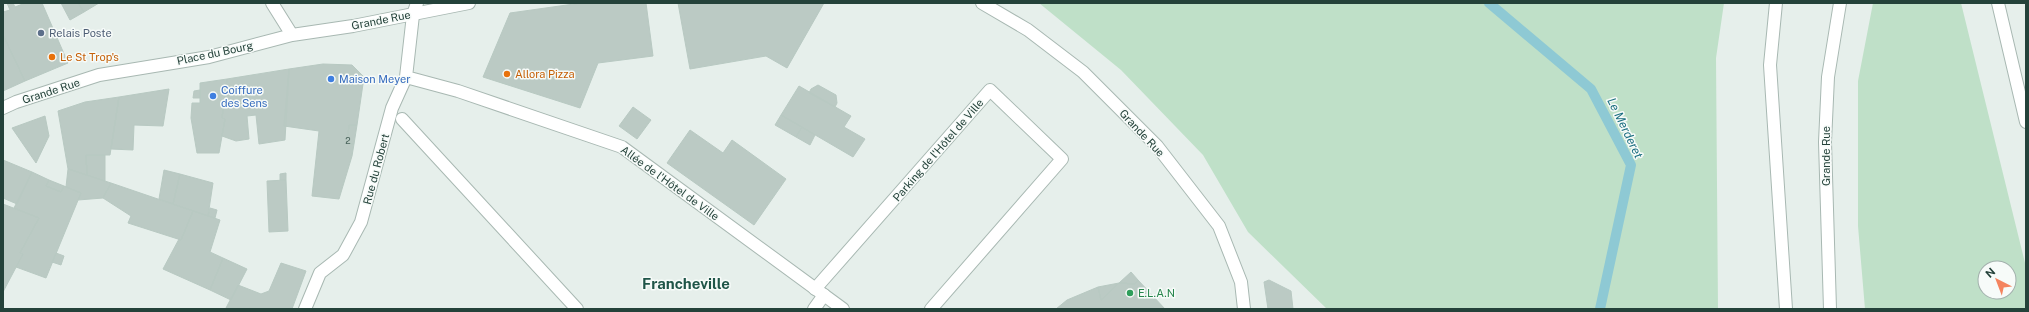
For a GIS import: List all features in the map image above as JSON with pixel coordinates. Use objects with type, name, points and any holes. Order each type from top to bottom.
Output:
[{"type":"street","points":[[272,3],[292,35]]},
{"type":"street","name":"Grande Rue","points":[[292,35],[415,9],[469,3]]},
{"type":"street","name":"Grande Rue","points":[[982,3],[1028,30],[1083,72],[1157,146],[1219,226],[1241,282],[1244,309]]},
{"type":"street","points":[[1776,3],[1770,65],[1786,309]]},
{"type":"street","name":"Grande Rue","points":[[1830,309],[1825,142],[1828,77],[1840,3]]},
{"type":"street","points":[[1998,3],[2026,122]]},
{"type":"street","name":"Rue du Robert","points":[[305,309],[320,272],[343,255],[361,222],[392,108],[406,76],[415,9]]},
{"type":"street","name":"Place du Bourg","points":[[100,75],[209,57],[292,35]]},
{"type":"street","name":"Grande Rue","points":[[3,108],[16,102],[100,75]]},
{"type":"street","name":"Allée de l'Hôtel de Ville","points":[[406,76],[458,91],[622,147],[843,309]]},
{"type":"street","name":"Parking de l'Hôtel de Ville","points":[[820,292],[990,90],[1062,159],[931,309]]},
{"type":"street","points":[[402,119],[577,309]]},
{"type":"street","points":[[814,309],[820,292]]},
{"type":"green space","points":[[1039,3],[1724,3],[1716,58],[1718,309],[1327,309],[1248,232],[1203,155],[1121,70]]},
{"type":"green space","points":[[1873,3],[1961,3],[2026,267],[2026,309],[1865,309],[1858,226],[1858,81]]},
{"type":"building","points":[[7,3],[13,3],[15,7],[25,3],[42,3],[68,63],[25,81],[3,35],[3,12],[10,10]]},
{"type":"building","points":[[61,3],[78,3],[84,12],[70,20]]},
{"type":"building","points":[[78,3],[99,3],[84,12]]},
{"type":"building","points":[[581,3],[646,3],[653,56],[598,63],[580,108],[483,77],[510,13]]},
{"type":"building","points":[[678,3],[824,3],[787,68],[766,56],[690,69]]},
{"type":"building","points":[[3,35],[25,81],[3,91]]},
{"type":"building","points":[[323,64],[352,65],[364,77],[357,125],[349,125],[347,143],[354,144],[352,156],[339,199],[312,196],[319,131],[284,126],[289,69]]},
{"type":"building","points":[[289,69],[285,140],[259,144],[256,115],[247,116],[249,139],[236,141],[222,136],[225,119],[222,118],[227,79]]},
{"type":"building","points":[[227,79],[222,118],[225,119],[219,153],[197,153],[191,118],[192,103],[200,103],[200,83]]},
{"type":"building","points":[[818,85],[836,95],[837,103],[835,107],[809,93],[811,89]]},
{"type":"building","points":[[799,86],[851,116],[844,127],[865,139],[853,157],[781,115]]},
{"type":"building","points":[[169,89],[163,126],[134,125],[133,150],[111,149],[119,97]]},
{"type":"building","points":[[200,90],[200,98],[193,98],[194,91]]},
{"type":"building","points":[[119,97],[110,155],[86,155],[87,175],[68,169],[58,111],[85,102]]},
{"type":"building","points":[[633,107],[651,120],[637,139],[619,126]]},
{"type":"building","points":[[781,115],[802,127],[796,137],[775,125]]},
{"type":"building","points":[[45,116],[49,136],[36,163],[12,128]]},
{"type":"building","points":[[349,125],[357,125],[354,144],[347,143]]},
{"type":"building","points":[[802,127],[815,135],[810,145],[796,137]]},
{"type":"building","points":[[690,130],[723,153],[732,140],[786,179],[754,225],[667,163]]},
{"type":"building","points":[[86,155],[105,155],[105,181],[87,175]]},
{"type":"building","points":[[3,160],[32,172],[17,204],[3,198]]},
{"type":"building","points":[[68,169],[111,183],[103,198],[78,200],[81,193],[66,187]]},
{"type":"building","points":[[164,170],[180,174],[173,204],[159,199]]},
{"type":"building","points":[[32,172],[49,180],[46,186],[61,192],[64,186],[81,193],[46,278],[16,267],[23,254],[20,253],[39,218],[14,208]]},
{"type":"building","points":[[286,173],[286,180],[280,180],[280,174]]},
{"type":"building","points":[[180,174],[213,183],[208,216],[173,204]]},
{"type":"building","points":[[49,180],[64,186],[61,192],[46,186]]},
{"type":"building","points":[[286,180],[288,231],[269,232],[267,181]]},
{"type":"building","points":[[111,183],[193,211],[181,240],[128,223],[131,216],[103,198]]},
{"type":"building","points":[[3,204],[39,218],[20,253],[23,254],[3,292]]},
{"type":"building","points":[[210,208],[217,210],[215,218],[208,216]]},
{"type":"building","points":[[193,211],[220,220],[210,252],[223,258],[210,290],[163,269],[179,239],[181,240]]},
{"type":"building","points":[[56,253],[64,256],[61,265],[52,262]]},
{"type":"building","points":[[223,258],[247,269],[231,300],[210,290]]},
{"type":"building","points":[[281,263],[306,271],[292,309],[226,308],[238,285],[261,294],[269,291]]},
{"type":"building","points":[[1131,272],[1138,280],[1135,284],[1119,283]]},
{"type":"building","name":"E.L.A.N","points":[[1138,280],[1165,309],[1056,309],[1067,300],[1098,287],[1101,300],[1119,283],[1135,284]]},
{"type":"building","points":[[1269,280],[1291,291],[1293,309],[1268,309],[1264,282]]},
{"type":"building","points":[[1119,283],[1101,300],[1098,287]]},
{"type":"waterway","name":"Le Merderet","points":[[1489,3],[1591,89],[1631,165],[1600,309]]},
{"type":"place","name":"Relais Poste","points":[[41,33]]},
{"type":"place","name":"Le St Trop's","points":[[52,57]]},
{"type":"place","name":"Allora Pizza","points":[[507,74]]},
{"type":"place","name":"Maison Meyer","points":[[331,79]]},
{"type":"place","name":"Coiffure des Sens","points":[[213,96]]},
{"type":"place","name":"E.L.A.N","points":[[1130,293]]},
{"type":"district","name":"Francheville","points":[[686,283]]}]
